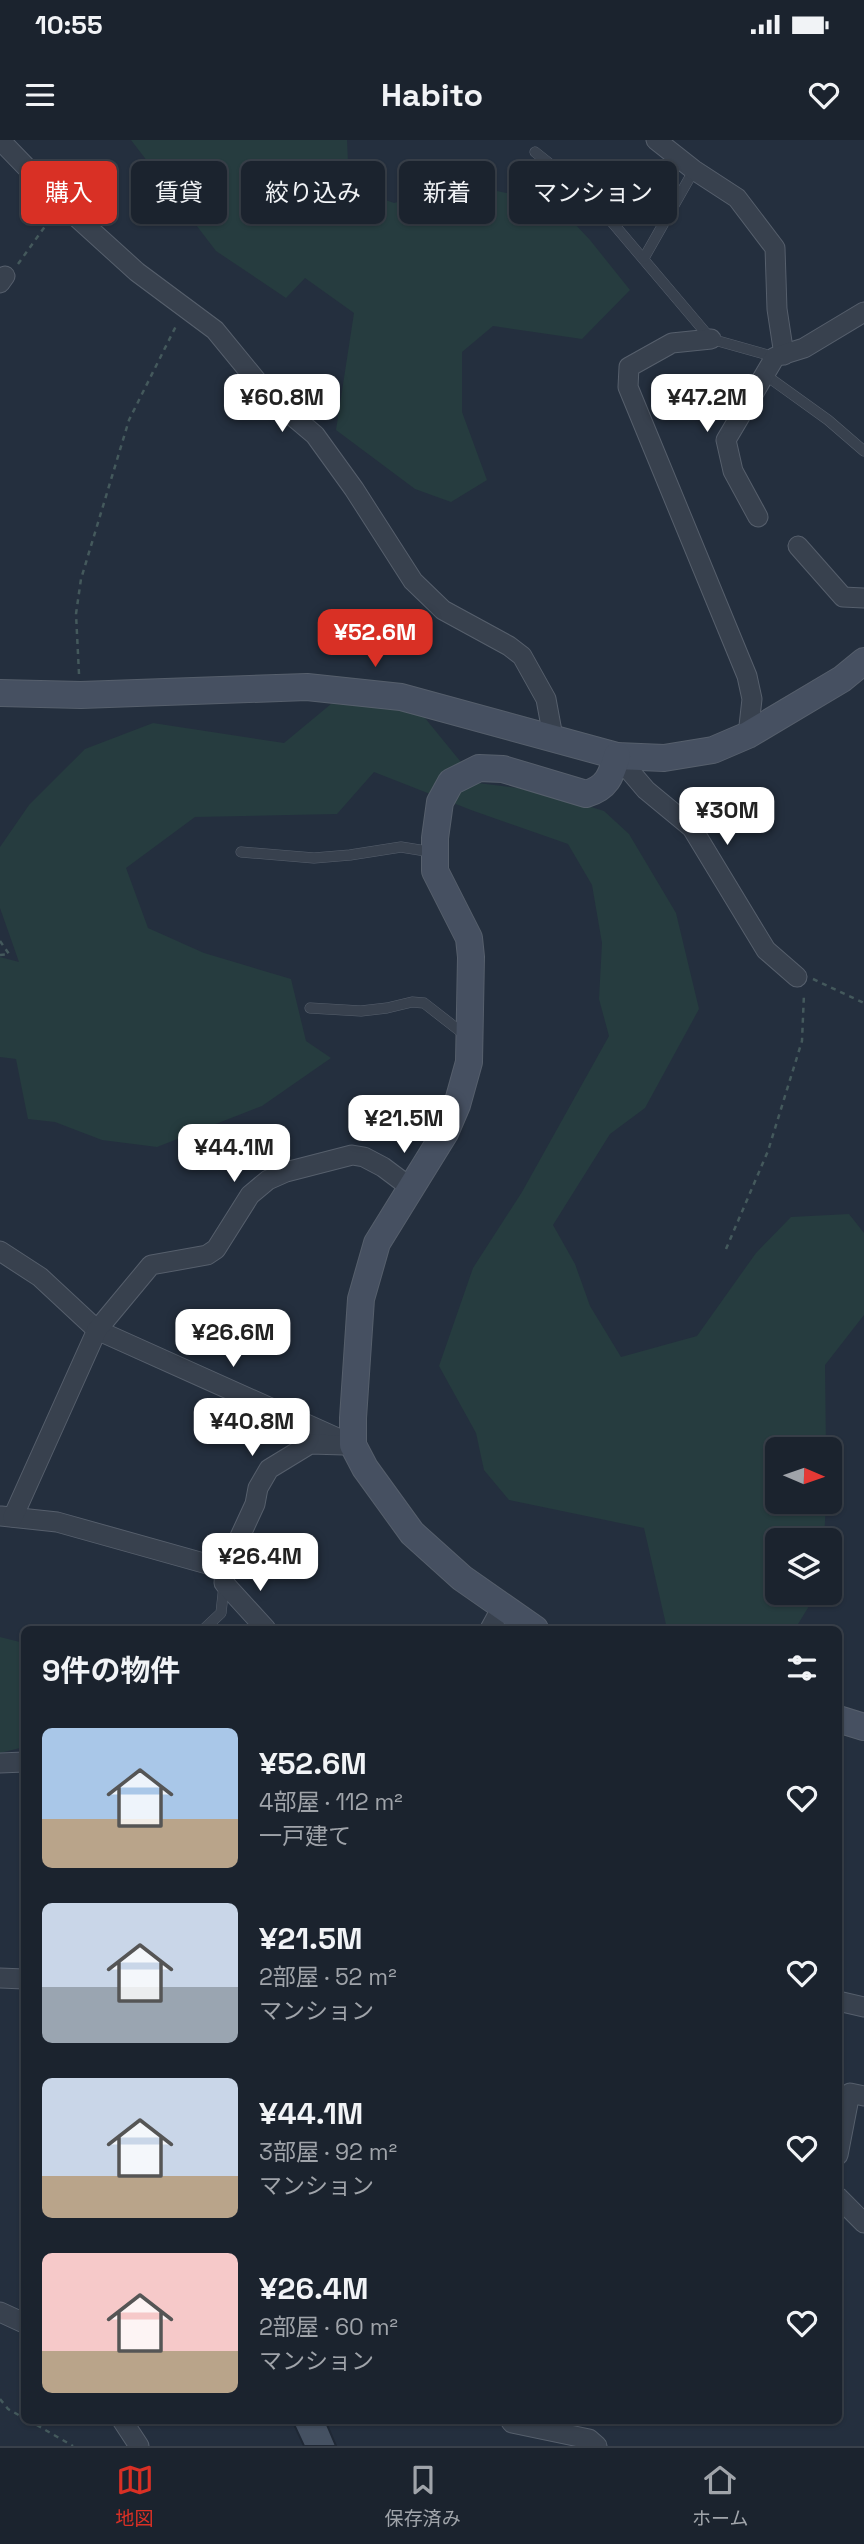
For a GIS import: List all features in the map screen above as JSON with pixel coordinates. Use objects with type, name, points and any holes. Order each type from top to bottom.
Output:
[{"type":"street","points":[[0,140],[21,162]]},
{"type":"street","points":[[656,140],[694,170],[737,198],[775,248],[779,356]]},
{"type":"street","points":[[84,224],[137,272],[215,330],[270,397],[315,435],[354,489],[413,582],[443,610],[509,646],[522,656],[546,699],[553,737]]},
{"type":"street","points":[[758,517],[733,471],[726,440],[764,374],[779,356],[804,348],[864,312]]},
{"type":"street","points":[[711,339],[671,343],[629,367],[628,387],[747,676],[752,699],[748,735]]},
{"type":"street","points":[[797,545],[843,597],[864,598]]},
{"type":"street","points":[[0,693],[81,695],[307,687],[401,697],[617,756],[664,758],[713,750],[748,735],[842,679],[864,661]]},
{"type":"street","points":[[524,1626],[496,1618],[462,1578],[412,1533],[365,1468],[353,1445],[352,1418],[361,1299],[377,1243],[445,1133],[457,1105],[469,1062],[469,938],[435,871],[440,802],[451,782],[479,768],[503,769],[586,794],[599,791],[610,779],[617,756]]},
{"type":"street","points":[[617,756],[646,790],[692,828],[766,950],[797,977]]},
{"type":"street","points":[[264,1626],[224,1576],[57,1522],[6,1516],[97,1330],[151,1265],[207,1255],[216,1249],[250,1195],[276,1176],[352,1155],[364,1157],[383,1167],[411,1188]]},
{"type":"street","points":[[0,1251],[40,1277],[97,1330],[353,1445]]},
{"type":"street","points":[[224,1576],[255,1504],[258,1488],[269,1469],[310,1444],[353,1445]]},
{"type":"street","points":[[842,1720],[864,1727]]},
{"type":"street","points":[[0,1763],[21,1762]]},
{"type":"street","points":[[0,1978],[21,1979]]},
{"type":"street","points":[[842,2002],[864,2007]]},
{"type":"street","points":[[842,2135],[850,2094],[864,2096]]},
{"type":"street","points":[[842,2201],[864,2223]]},
{"type":"street","points":[[0,2312],[21,2322]]},
{"type":"street","points":[[125,2424],[139,2446]]},
{"type":"street","points":[[516,2424],[589,2439],[597,2446]]},
{"type":"lane","points":[[534,152],[589,195],[711,339],[779,356]]},
{"type":"lane","points":[[644,258],[694,170]]},
{"type":"lane","points":[[764,374],[828,419],[864,451]]},
{"type":"lane","points":[[242,852],[314,858],[401,847],[435,852]]},
{"type":"lane","points":[[310,1008],[361,1011],[412,1002],[425,1003],[469,1039]]},
{"type":"lane","points":[[207,1626],[221,1613],[224,1576]]},
{"type":"path","points":[[2,280],[15,269],[48,224]]},
{"type":"path","points":[[81,695],[76,614],[80,579],[129,421],[186,307]]},
{"type":"path","points":[[0,941],[9,954],[0,955]]},
{"type":"path","points":[[797,977],[811,979],[864,1003]]},
{"type":"path","points":[[726,1249],[768,1151],[802,1041],[805,995],[797,977]]},
{"type":"path","points":[[0,2399],[8,2409],[21,2416]]},
{"type":"path","points":[[36,2424],[73,2446]]},
{"type":"green space","points":[[131,140],[347,140],[348,161],[241,161],[241,224],[385,224],[385,200],[399,202],[399,224],[495,224],[497,191],[509,194],[509,224],[575,224],[630,290],[582,339],[493,326],[462,352],[462,412],[487,480],[451,502],[415,489],[336,430],[354,313],[305,278],[286,298],[216,251],[195,224],[227,224],[227,161],[147,161]]},
{"type":"green space","points":[[331,704],[416,707],[478,783],[559,797],[604,811],[629,834],[676,913],[699,1009],[645,1108],[610,1134],[553,1225],[575,1264],[590,1306],[621,1357],[697,1336],[756,1253],[791,1217],[849,1214],[864,1233],[864,1315],[825,1365],[826,1437],[765,1437],[765,1514],[825,1514],[825,1528],[765,1528],[765,1605],[810,1605],[797,1626],[666,1626],[644,1528],[509,1500],[484,1470],[476,1433],[439,1366],[473,1268],[522,1192],[609,1036],[599,999],[602,943],[592,885],[568,844],[374,772],[337,814],[195,817],[126,868],[148,928],[204,953],[291,979],[306,1041],[331,1058],[262,1106],[157,1147],[102,1140],[55,1122],[28,1119],[16,1059],[0,1057],[0,957],[19,962],[0,908],[0,847],[29,805],[85,749],[153,723],[284,743]]},
{"type":"green space","points":[[0,1637],[21,1642],[21,1748],[0,1753]]},
{"type":"building","points":[[294,2424],[327,2424],[336,2446],[304,2446]]}]
